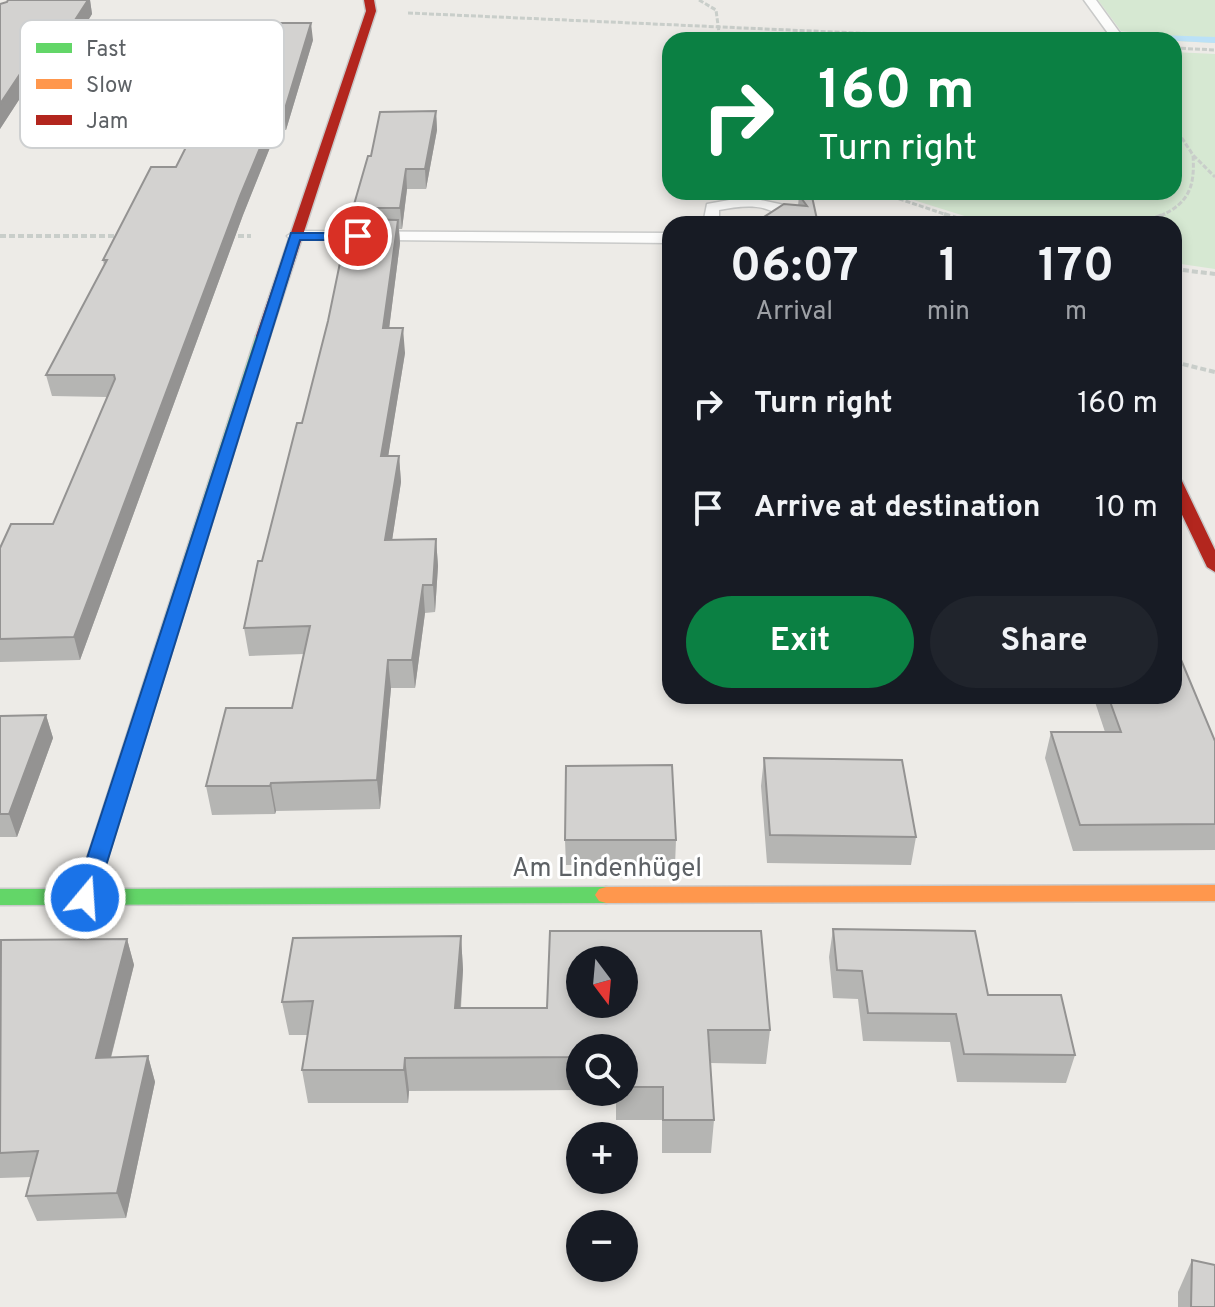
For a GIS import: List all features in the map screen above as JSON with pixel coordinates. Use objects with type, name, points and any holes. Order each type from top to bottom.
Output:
[{"type":"street","points":[[85,898],[370,6]]},
{"type":"street","points":[[1182,498],[1215,567]]},
{"type":"street","name":"Am Lindenhügel","points":[[0,897],[1215,893]]},
{"type":"lane","points":[[1090,0],[1113,32]]},
{"type":"lane","points":[[711,216],[712,207],[734,201],[776,207],[786,216]]},
{"type":"lane","points":[[295,236],[662,238]]},
{"type":"path","points":[[699,0],[716,10],[718,32]]},
{"type":"path","points":[[370,6],[843,32]]},
{"type":"path","points":[[1182,48],[1215,50]]},
{"type":"path","points":[[1182,138],[1193,155],[1215,177]]},
{"type":"path","points":[[1155,216],[1186,201],[1196,186],[1193,155]]},
{"type":"path","points":[[903,200],[951,216]]},
{"type":"path","points":[[0,236],[124,236]]},
{"type":"path","points":[[218,236],[295,236]]},
{"type":"path","points":[[1182,270],[1215,274]]},
{"type":"path","points":[[1182,364],[1215,372]]},
{"type":"green space","points":[[1098,0],[1215,0],[1215,43],[1182,41],[1182,32],[1121,31]]},
{"type":"green space","points":[[1182,52],[1215,54],[1215,269],[1182,264],[1182,216],[964,216],[914,200],[1182,200]]},
{"type":"building","points":[[88,0],[75,20],[20,20],[20,74],[0,104],[0,4]]},
{"type":"building","points":[[284,23],[311,23],[284,112]]},
{"type":"building","points":[[436,111],[425,169],[406,169],[400,208],[353,208],[368,156],[371,156],[380,112]]},
{"type":"building","points":[[186,148],[260,148],[74,637],[0,639],[0,548],[11,524],[53,524],[115,379],[114,375],[46,375],[107,260],[103,260],[151,167],[176,167]]},
{"type":"building","points":[[803,200],[813,200],[816,216],[765,216],[784,204],[807,206]]},
{"type":"building","points":[[349,219],[398,220],[383,328],[403,328],[381,456],[399,456],[385,540],[436,539],[433,585],[423,585],[412,660],[388,660],[377,780],[206,786],[226,708],[292,708],[310,626],[244,628],[258,561],[262,561],[297,423],[302,423],[328,321]]},
{"type":"building","points":[[1182,662],[1215,741],[1215,824],[1080,825],[1051,732],[1121,732],[1111,704],[1182,704]]},
{"type":"building","points":[[46,715],[9,814],[0,814],[0,716]]},
{"type":"building","points":[[764,758],[902,760],[916,837],[770,835]]},
{"type":"building","points":[[672,765],[676,840],[565,840],[566,766]]},
{"type":"building","points":[[833,929],[975,931],[988,995],[1061,995],[1075,1055],[964,1054],[956,1014],[868,1013],[862,971],[837,970]]},
{"type":"building","points":[[550,931],[761,931],[770,1030],[708,1030],[714,1120],[663,1120],[663,1087],[638,1087],[638,1034],[566,1034],[566,1057],[405,1058],[404,1070],[302,1070],[313,1001],[282,1002],[293,938],[461,936],[455,1008],[547,1008]]},
{"type":"building","points":[[127,939],[96,1058],[148,1056],[117,1193],[26,1196],[38,1151],[0,1153],[1,940]]},
{"type":"building","points":[[1192,1260],[1215,1265],[1215,1307],[1191,1307]]},
{"type":"waterway","points":[[1182,38],[1215,40]]},
{"type":"traffic: fast","points":[[85,898],[263,336]]},
{"type":"traffic: fast","points":[[0,897],[606,895]]},
{"type":"traffic: slow","points":[[606,895],[1215,893]]},
{"type":"traffic: jam","points":[[263,336],[371,11],[369,0]]},
{"type":"traffic: jam","points":[[1182,498],[1215,567]]},
{"type":"route","points":[[85,898],[295,236],[358,236]]}]
